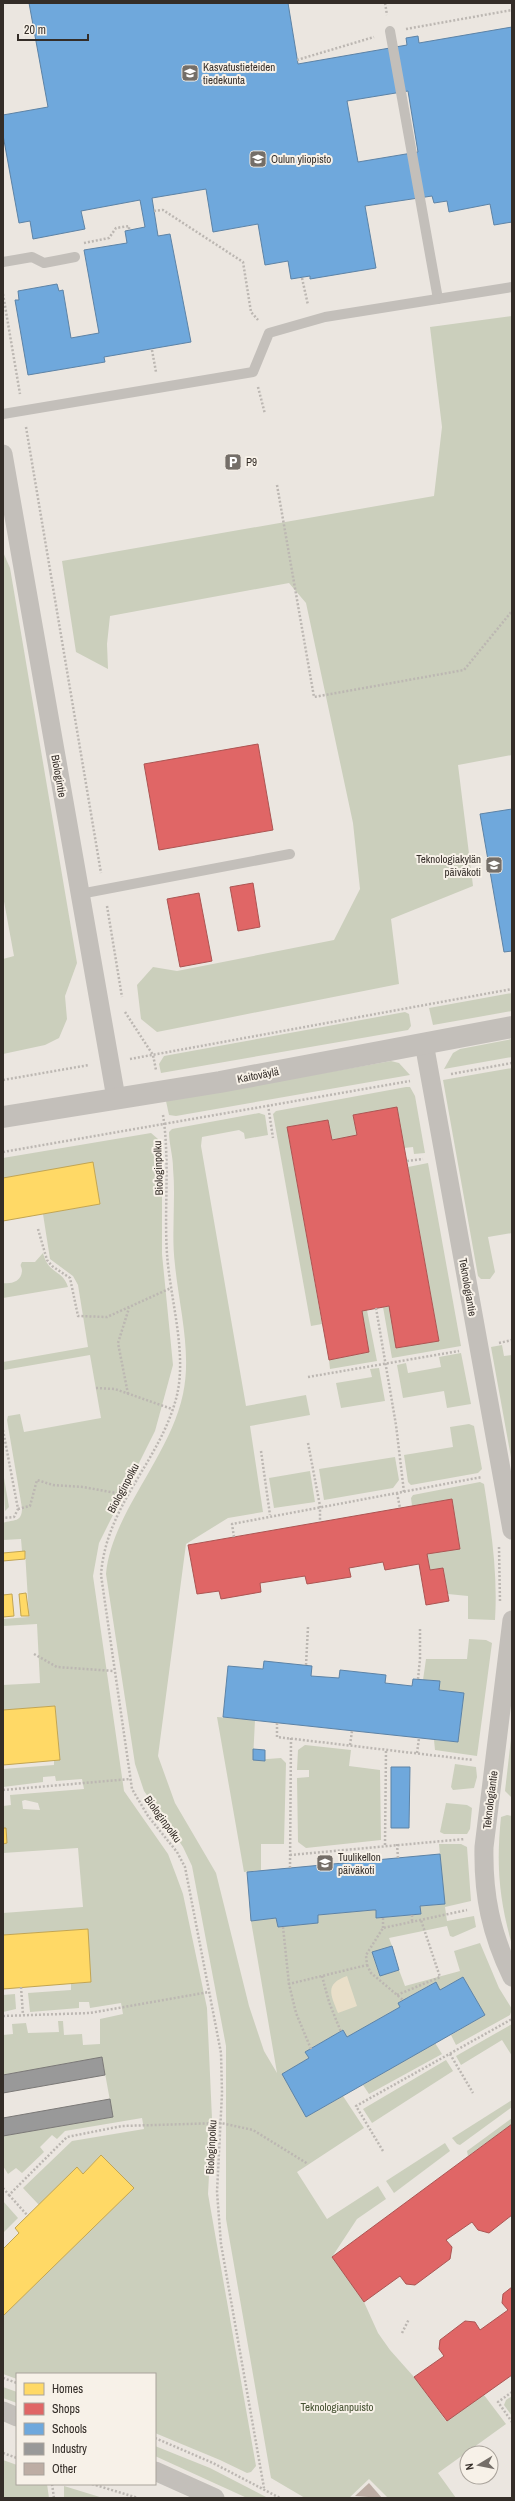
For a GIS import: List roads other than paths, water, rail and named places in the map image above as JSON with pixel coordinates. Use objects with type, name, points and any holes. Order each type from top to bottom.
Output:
[{"type":"street","name":"Biologintie","points":[[3,454],[111,1062],[116,1098]]},
{"type":"street","name":"Kaitoväylä","points":[[3,1117],[160,1091],[512,1027]]},
{"type":"street","name":"Teknologiantie","points":[[424,1043],[502,1473],[505,1535]]},
{"type":"street","name":"Teknologiantie","points":[[506,1614],[484,1847],[484,1878],[488,1912],[498,1948],[512,1977]]},
{"type":"street","points":[[3,2411],[16,2418]]},
{"type":"street","points":[[156,2471],[215,2498]]},
{"type":"lane","points":[[390,32],[438,299]]},
{"type":"lane","points":[[3,262],[32,256],[44,263],[75,257]]},
{"type":"lane","points":[[3,414],[253,372],[269,332],[311,321],[512,287]]},
{"type":"lane","points":[[80,894],[290,854]]},
{"type":"place","name":"Kasvatustieteiden tiedekunta","points":[[190,73]]},
{"type":"place","name":"Oulun yliopisto","points":[[258,159]]},
{"type":"place","name":"P9","points":[[233,462]]},
{"type":"place","name":"Teknologiakylän päiväkoti","points":[[494,865]]},
{"type":"place","name":"Tuulikellon päiväkoti","points":[[325,1863]]},
{"type":"park label","name":"Teknologianpuisto","points":[[337,2407]]}]
